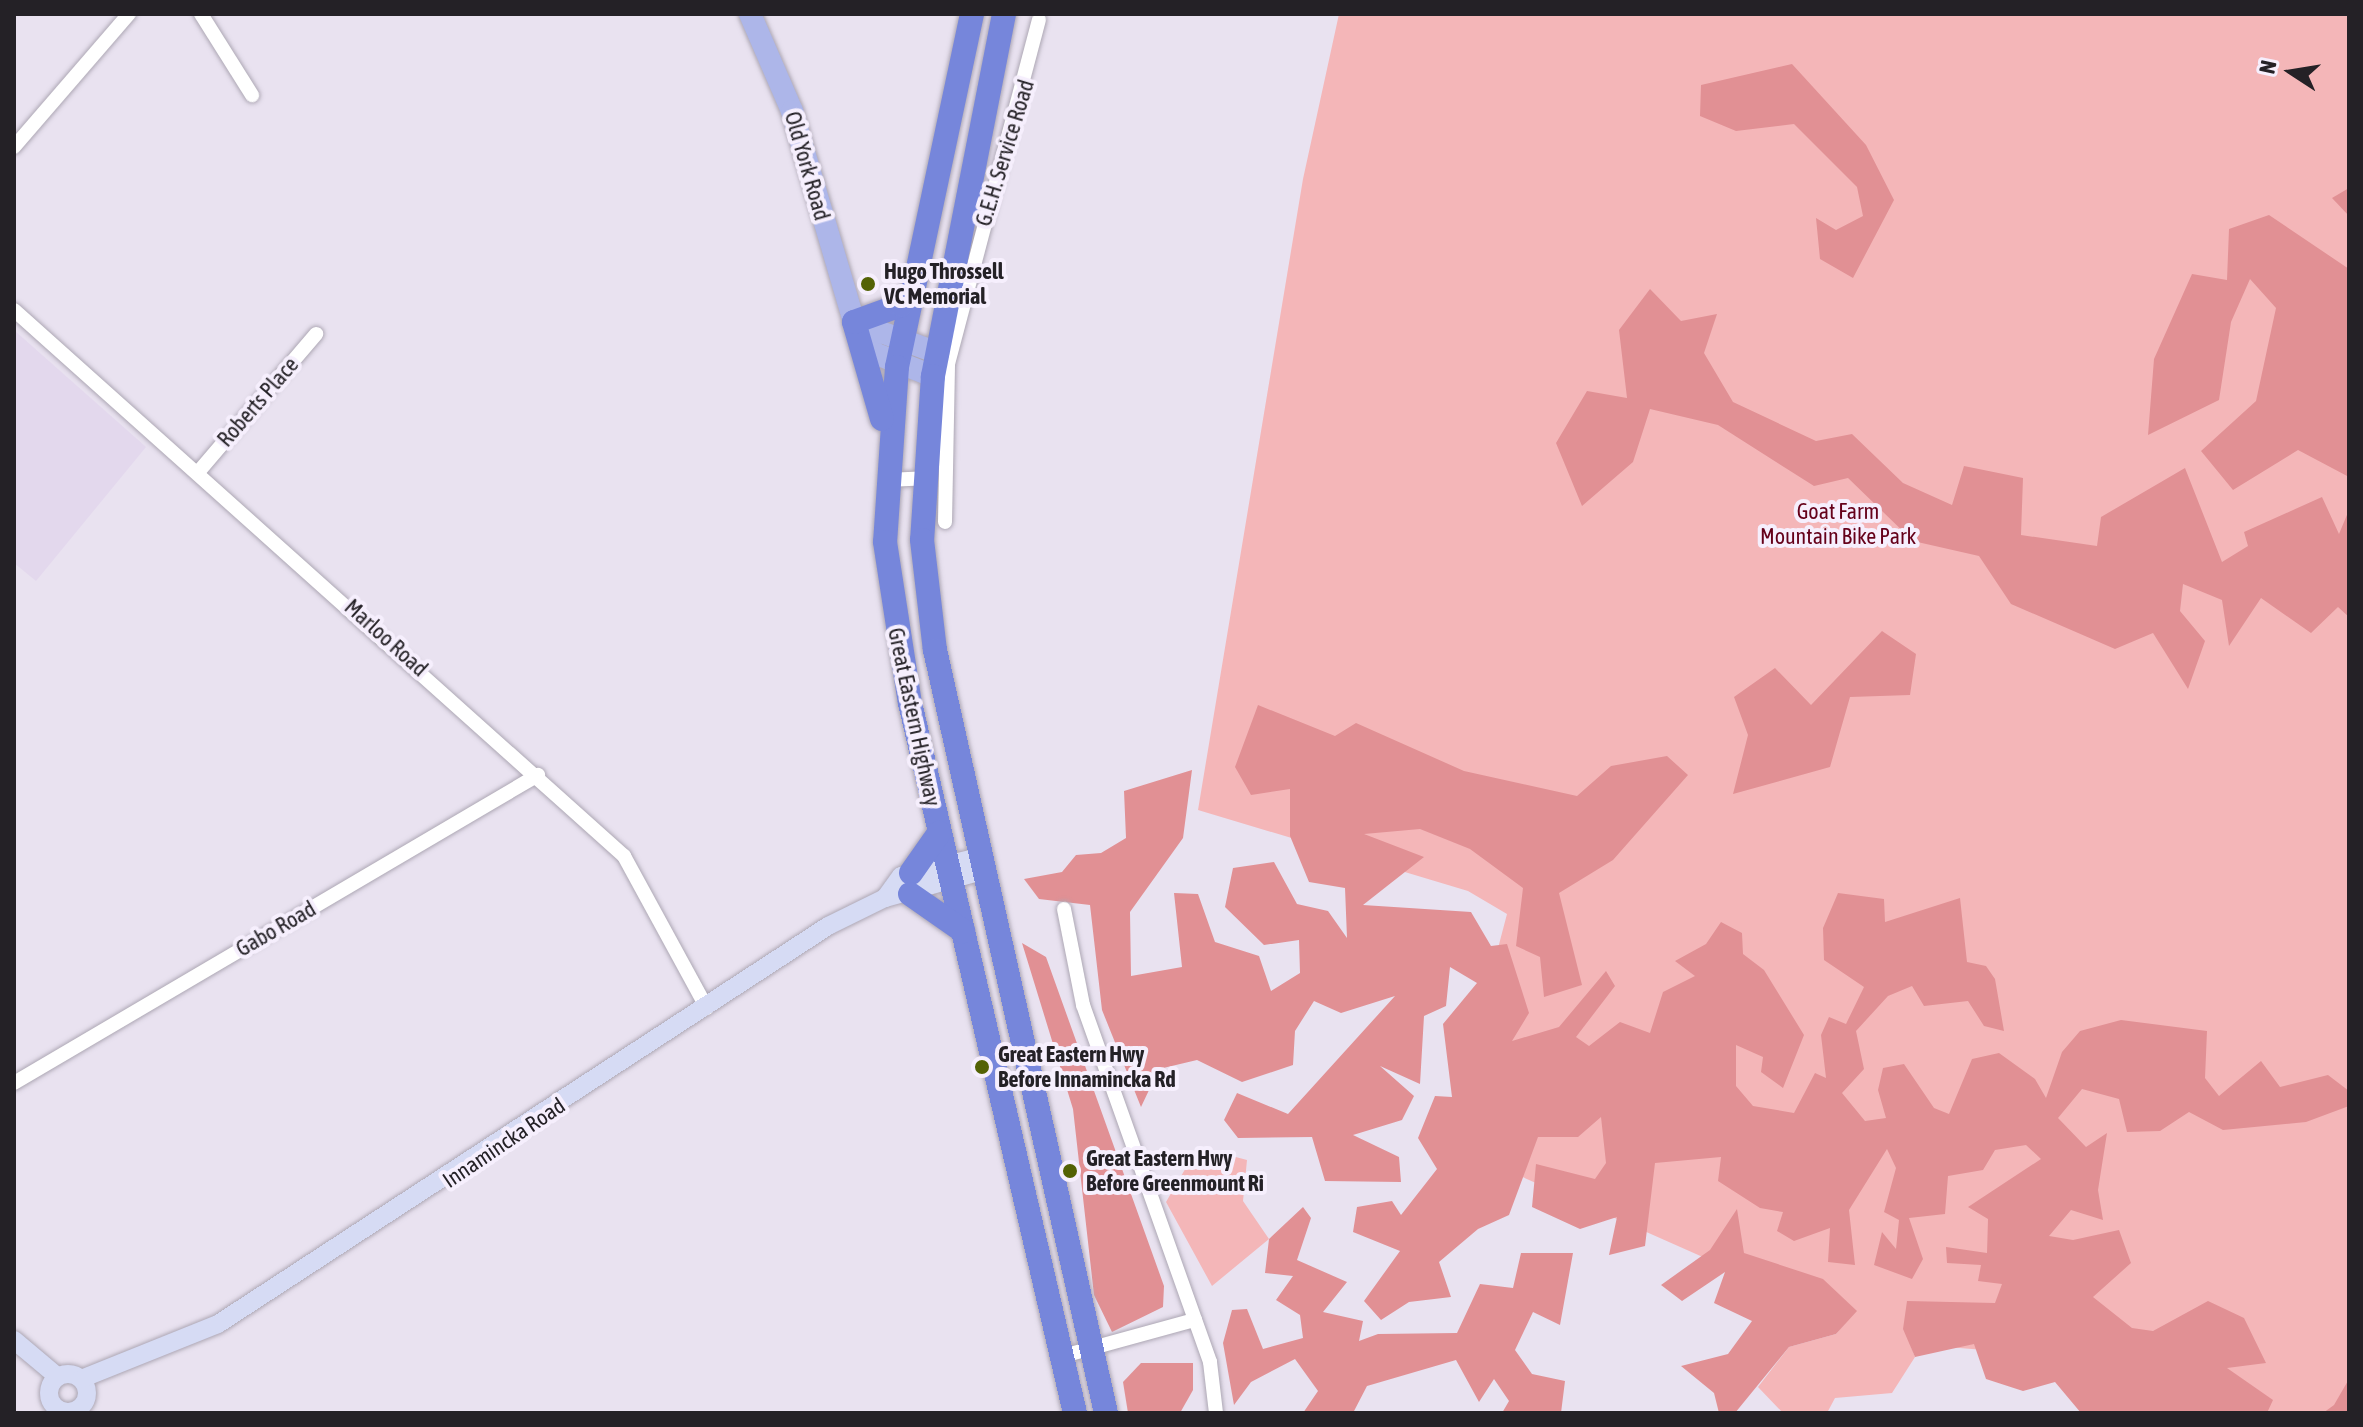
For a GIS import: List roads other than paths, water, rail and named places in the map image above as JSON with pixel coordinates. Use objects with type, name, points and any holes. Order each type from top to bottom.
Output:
[{"type":"highway","name":"Great Eastern Highway","points":[[972,14],[900,354],[887,471],[891,606],[948,873],[1075,1413]]},
{"type":"highway","name":"Great Eastern Highway","points":[[1004,14],[936,364],[935,478],[922,540],[935,650],[1106,1413]]},
{"type":"highway","points":[[887,471],[881,403],[854,322],[901,305],[913,291]]},
{"type":"highway","points":[[939,833],[910,884],[963,931]]},
{"type":"main road","name":"Old York Road","points":[[750,14],[792,111],[854,322]]},
{"type":"main road","points":[[854,322],[900,354],[936,364]]},
{"type":"main road","points":[[910,884],[984,863]]},
{"type":"main road","name":"Innamincka Road","points":[[56,1400],[81,1406],[83,1384],[218,1324],[707,1008],[828,926],[910,884]]},
{"type":"main road","points":[[14,1340],[37,1361],[56,1400],[83,1384]]},
{"type":"street","points":[[14,147],[129,14]]},
{"type":"street","points":[[201,14],[252,95]]},
{"type":"street","name":"G.E.H. Service Road","points":[[945,522],[935,478],[948,364],[1039,20]]},
{"type":"street","name":"Marloo Road","points":[[14,310],[200,470],[624,856],[707,1008]]},
{"type":"street","name":"Roberts Place","points":[[200,470],[316,334]]},
{"type":"street","points":[[887,471],[935,478]]},
{"type":"street","name":"Gabo Road","points":[[14,1083],[538,775]]},
{"type":"street","points":[[1064,909],[1083,1005],[1195,1320],[1216,1413]]},
{"type":"street","points":[[1063,1356],[1195,1320]]},
{"type":"place","name":"Hugo Throssell VC Memorial","points":[[868,284]]},
{"type":"place","name":"Great Eastern Hwy Before Innamincka Rd","points":[[982,1067]]},
{"type":"place","name":"Great Eastern Hwy Before Greenmount Ri","points":[[1070,1171]]},
{"type":"park label","name":"Goat Farm Mountain Bike Park","points":[[1838,524]]}]
